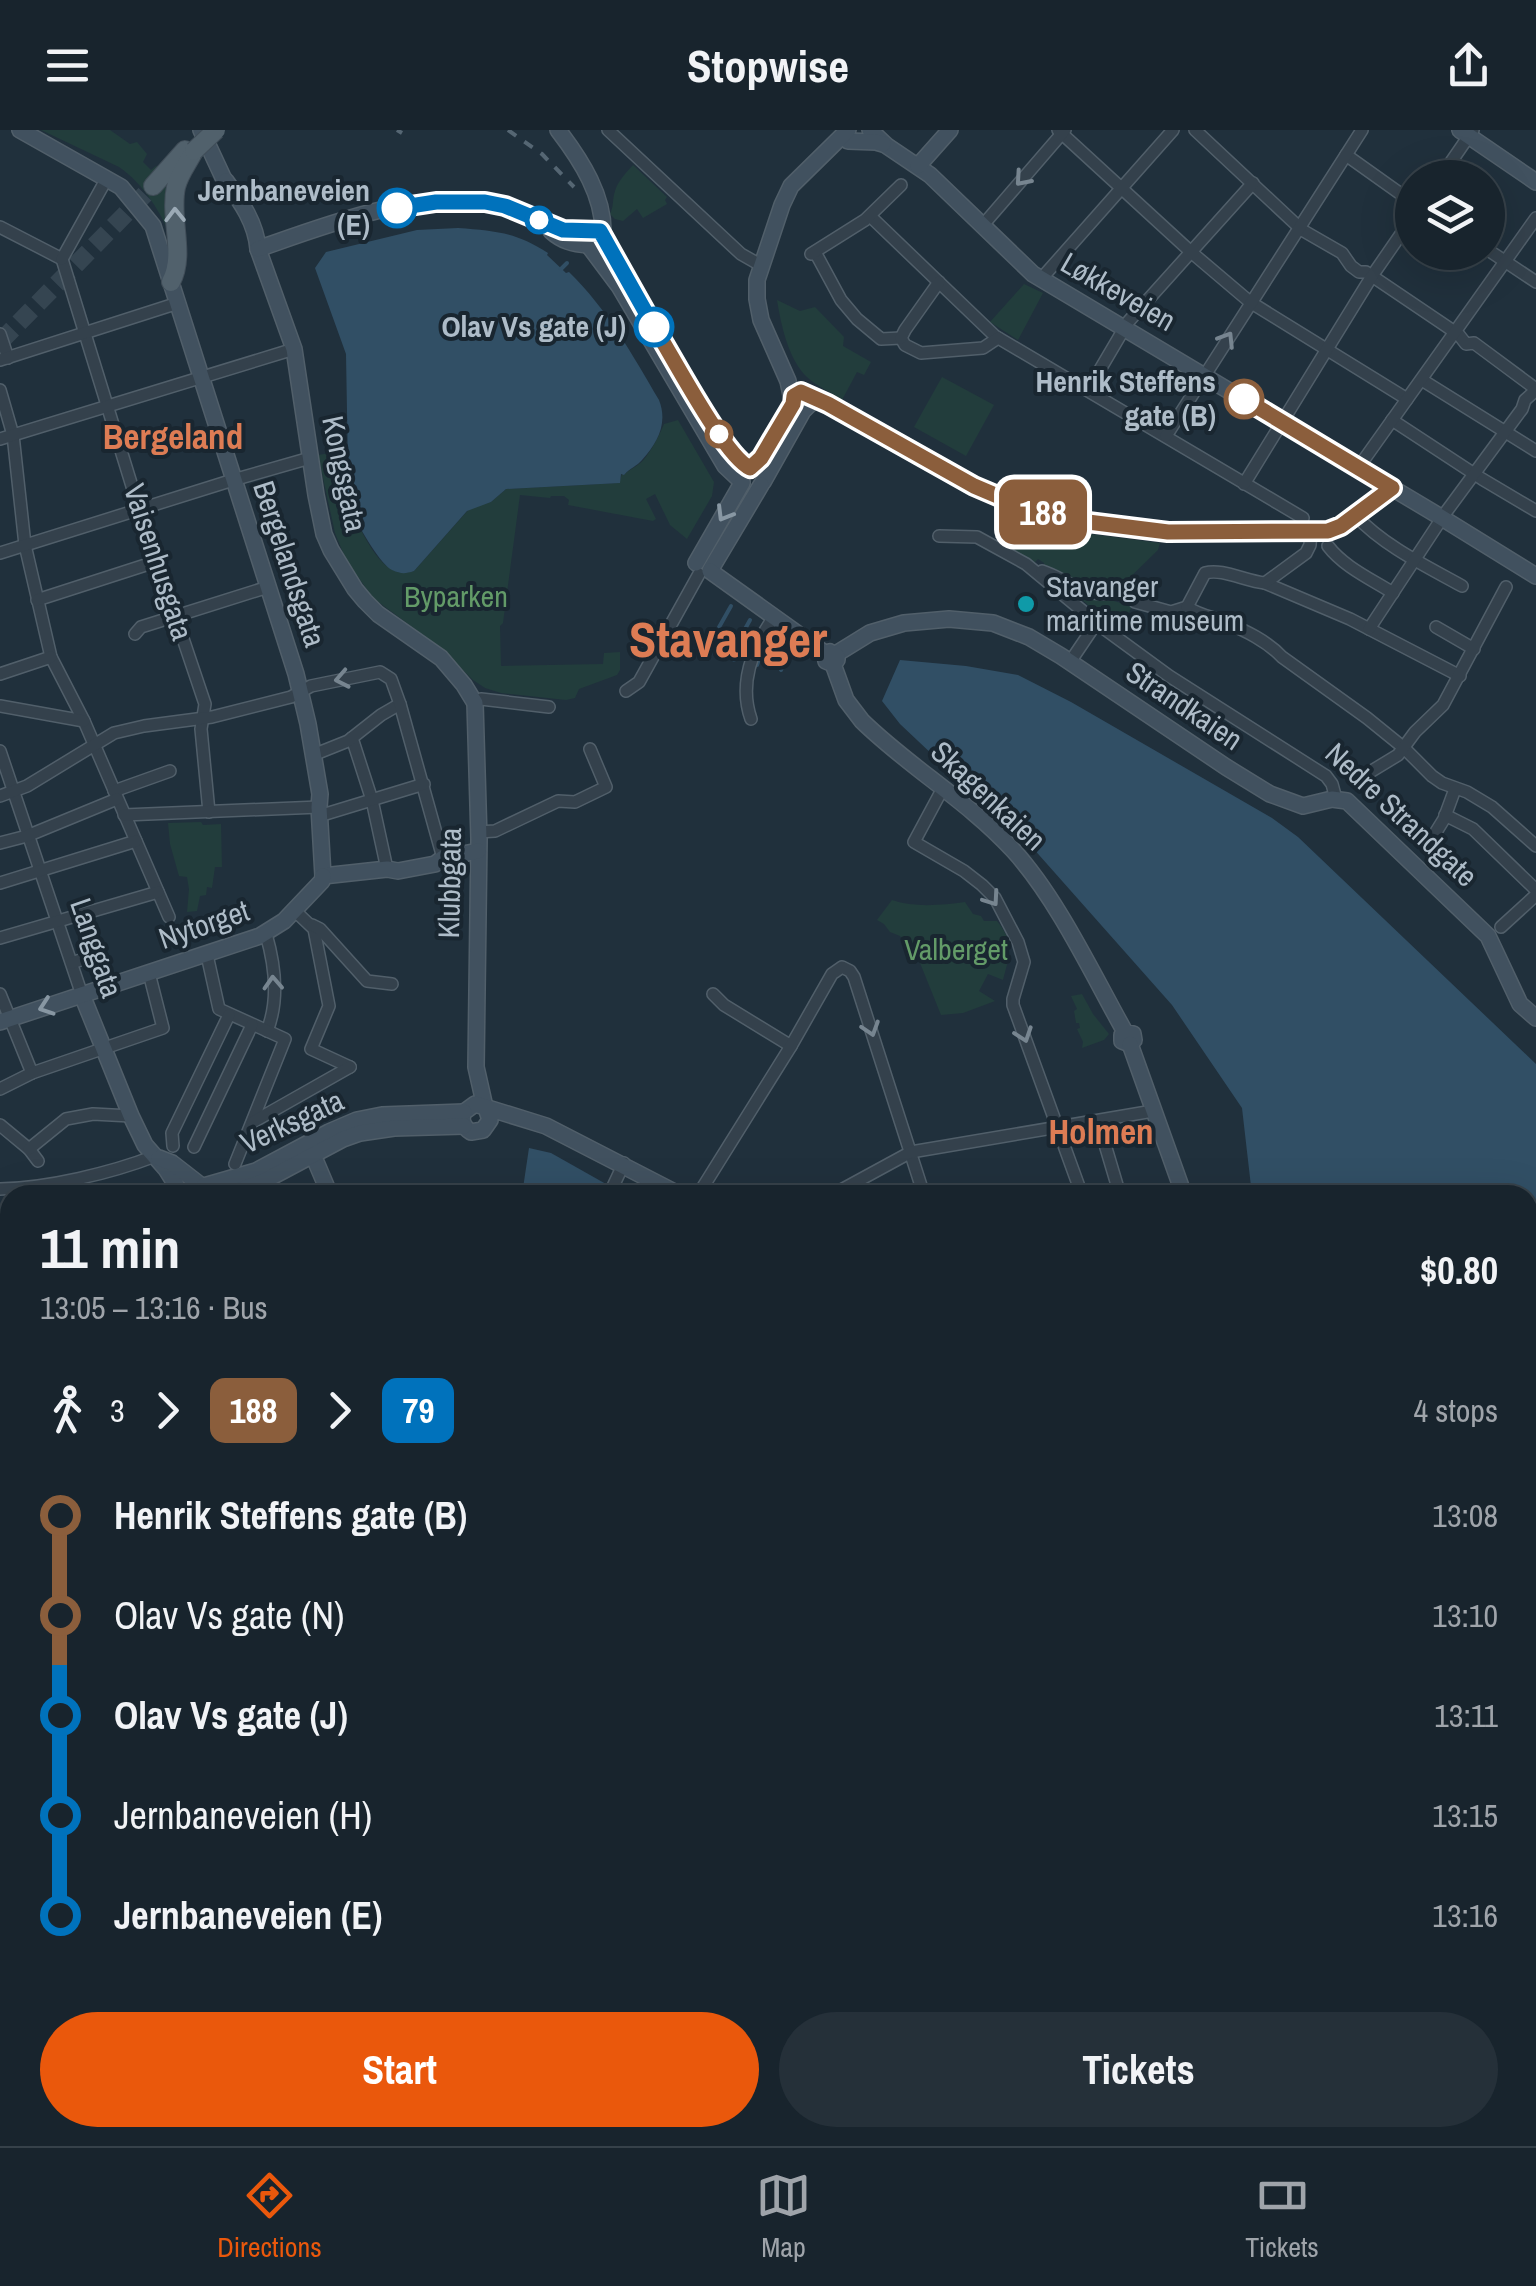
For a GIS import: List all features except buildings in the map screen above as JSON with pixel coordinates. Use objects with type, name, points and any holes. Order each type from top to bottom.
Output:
[{"type":"main road","points":[[171,282],[177,270],[175,191],[203,130]]},
{"type":"main road","points":[[153,186],[216,130]]},
{"type":"street","name":"Bergelandsgata","points":[[20,130],[121,187],[153,226],[300,692],[320,794],[323,876]]},
{"type":"street","name":"Kongsgata","points":[[203,130],[257,236],[258,250],[294,349],[324,534],[354,589],[378,614],[442,658],[474,701]]},
{"type":"street","points":[[544,130],[584,180],[594,208],[594,238]]},
{"type":"street","points":[[558,130],[589,179],[604,224],[594,238]]},
{"type":"street","points":[[608,130],[741,254],[762,266]]},
{"type":"street","name":"Løkkeveien","points":[[870,130],[908,152],[918,166],[1041,279],[1536,576]]},
{"type":"street","points":[[918,166],[950,130]]},
{"type":"street","points":[[1041,279],[1173,130]]},
{"type":"street","points":[[1195,130],[1300,226],[1342,253],[1350,266],[1372,276],[1456,332],[1466,344],[1474,343],[1536,389],[1442,518],[1370,629]]},
{"type":"street","points":[[1166,436],[1362,130]]},
{"type":"street","points":[[983,225],[1062,131],[1250,302],[1407,399]]},
{"type":"street","points":[[1451,160],[1467,132],[1536,182]]},
{"type":"street","points":[[886,138],[876,142],[851,134],[804,182],[776,228],[762,266],[756,285],[757,304],[765,330],[801,401],[850,416],[987,492],[1088,522],[1168,532],[1307,525],[1332,530],[1392,488]]},
{"type":"street","points":[[1346,155],[1395,190]]},
{"type":"street","points":[[0,227],[62,258],[107,178]]},
{"type":"street","points":[[1088,390],[1124,327],[1254,183]]},
{"type":"street","points":[[901,185],[870,216],[813,253],[853,315],[881,339],[901,338]]},
{"type":"street","points":[[258,250],[365,215],[436,202],[505,206],[594,238],[614,258],[726,446],[742,464],[746,488],[752,490],[762,484]]},
{"type":"street","points":[[870,216],[998,338],[1166,436],[1307,525],[1310,545],[1306,553],[1264,582]]},
{"type":"street","points":[[1358,468],[1536,218]]},
{"type":"street","points":[[1244,484],[1395,243]]},
{"type":"street","name":"Vaisenhusgata","points":[[62,258],[205,704],[201,729],[209,812]]},
{"type":"street","points":[[1506,262],[1536,282]]},
{"type":"street","points":[[901,338],[939,282]]},
{"type":"street","points":[[0,334],[4,359],[178,303]]},
{"type":"street","points":[[901,338],[921,352],[984,348],[998,338]]},
{"type":"street","points":[[0,439],[294,349]]},
{"type":"street","points":[[1422,380],[1536,451]]},
{"type":"street","points":[[0,390],[14,435],[25,546],[51,656],[84,721],[169,917]]},
{"type":"street","points":[[704,569],[746,475],[801,401]]},
{"type":"street","points":[[626,691],[639,682],[704,569],[762,484],[801,401]]},
{"type":"street","points":[[1392,420],[1536,511]]},
{"type":"street","points":[[0,553],[310,458]]},
{"type":"street","points":[[1356,516],[1366,527],[1462,586]]},
{"type":"street","name":"Nedre Strandgate","points":[[939,536],[978,537],[1038,572],[1169,676],[1326,776],[1336,799],[1353,806],[1488,936],[1520,1004],[1536,1018]]},
{"type":"street","points":[[1328,546],[1358,572],[1393,593]]},
{"type":"street","points":[[37,600],[158,560]]},
{"type":"street","name":"Løkkeveien","points":[[1517,563],[1536,567]]},
{"type":"street","points":[[704,569],[832,657]]},
{"type":"street","points":[[1135,602],[1171,612],[1187,607],[1207,571],[1264,582],[1370,629],[1460,676]]},
{"type":"street","points":[[1038,572],[1048,572],[1084,591],[1104,596],[1110,593]]},
{"type":"street","points":[[134,634],[141,626],[268,587]]},
{"type":"street","points":[[1362,781],[1397,756],[1414,732],[1443,705],[1506,587]]},
{"type":"street","points":[[1187,607],[1272,646],[1404,748],[1432,776],[1492,806],[1536,846]]},
{"type":"street","points":[[751,719],[750,661],[774,617]]},
{"type":"street","name":"Strandkaien","points":[[832,657],[861,637],[892,626],[959,619],[994,623],[1030,638],[1070,662],[1270,794],[1306,806],[1336,799]]},
{"type":"street","points":[[1070,662],[1097,622]]},
{"type":"street","points":[[1436,628],[1474,649]]},
{"type":"street","points":[[0,674],[51,656]]},
{"type":"street","name":"Skagenkaien","points":[[832,657],[846,700],[862,721],[994,830],[1031,873],[1127,1038],[1180,1185]]},
{"type":"street","points":[[6,794],[28,786],[109,736],[131,728],[203,719],[291,698],[311,686],[378,672],[386,674],[392,682],[400,704],[443,858]]},
{"type":"street","points":[[474,701],[549,708]]},
{"type":"street","name":"Klubbgata","points":[[474,701],[478,832],[476,1067],[485,1108]]},
{"type":"street","points":[[313,755],[352,738],[400,704]]},
{"type":"street","points":[[0,706],[84,721]]},
{"type":"street","points":[[352,738],[372,800],[387,869]]},
{"type":"street","points":[[478,832],[495,831],[558,801],[575,802],[606,787],[590,749]]},
{"type":"street","name":"Langgata","points":[[0,751],[6,794],[27,836],[82,994],[131,1116],[145,1145],[176,1185]]},
{"type":"street","points":[[0,843],[27,836],[170,772]]},
{"type":"street","points":[[124,815],[319,812],[424,784]]},
{"type":"street","points":[[943,788],[914,842],[982,884],[995,898],[1018,942],[1024,962],[1014,1005],[1078,1185]]},
{"type":"street","points":[[1430,846],[1455,789]]},
{"type":"street","points":[[1445,815],[1472,829],[1536,893],[1501,927]]},
{"type":"street","points":[[0,883],[136,841]]},
{"type":"street","points":[[323,876],[387,869],[433,856],[443,858],[478,851]]},
{"type":"street","name":"Nytorget","points":[[5,1021],[266,934],[322,882],[323,876]]},
{"type":"street","points":[[0,938],[158,892]]},
{"type":"street","points":[[294,910],[320,929],[365,980],[392,984]]},
{"type":"street","points":[[253,1122],[350,1067],[311,1049],[329,1006],[312,925]]},
{"type":"street","points":[[266,934],[274,988],[267,1031]]},
{"type":"street","points":[[207,955],[219,1009],[285,1039],[235,1164]]},
{"type":"street","points":[[72,962],[86,958]]},
{"type":"street","points":[[704,1185],[832,974],[840,968],[853,975],[921,1185]]},
{"type":"street","points":[[0,1089],[32,1073],[163,1028],[149,973]]},
{"type":"street","points":[[0,994],[5,1021],[32,1073]]},
{"type":"street","points":[[713,994],[791,1046]]},
{"type":"street","points":[[173,1146],[172,1133],[229,1015]]},
{"type":"street","points":[[194,1147],[252,1024]]},
{"type":"street","name":"Klubbgata","points":[[465,1115],[476,1067]]},
{"type":"street","points":[[549,1121],[502,1122],[475,1132],[465,1115],[474,1104],[549,1121],[662,1185]]},
{"type":"street","points":[[485,1108],[490,1116],[487,1127]]},
{"type":"street","points":[[850,1185],[911,1152],[1153,1111]]},
{"type":"street","name":"Verksgata","points":[[214,1185],[256,1171],[357,1120],[382,1115],[465,1115]]},
{"type":"street","name":"Verksgata","points":[[253,1185],[342,1139],[370,1130],[465,1115]]},
{"type":"street","points":[[28,1149],[66,1120],[78,1116],[131,1116]]},
{"type":"street","points":[[1098,1122],[1117,1185]]},
{"type":"street","points":[[0,1125],[38,1161]]},
{"type":"street","name":"Verksgata","points":[[313,1155],[326,1185]]},
{"type":"street","points":[[39,1185],[80,1178],[155,1156]]},
{"type":"street","name":"Langgata","points":[[155,1156],[172,1163],[201,1185]]},
{"type":"street","points":[[614,1185],[624,1163]]},
{"type":"green space","points":[[41,130],[110,130],[130,144],[137,142],[147,154],[143,162],[151,170],[159,167],[156,190],[171,182],[173,242],[151,200],[128,174]]},
{"type":"green space","points":[[633,165],[667,197],[667,204],[643,218],[637,209],[623,221],[615,219],[610,214],[615,191]]},
{"type":"green space","points":[[1024,284],[1043,293],[1018,340],[990,322]]},
{"type":"green space","points":[[777,300],[800,311],[815,307],[844,337],[843,346],[871,362],[864,375],[857,372],[842,400],[800,370],[786,341]]},
{"type":"green space","points":[[942,377],[994,405],[966,456],[914,427]]},
{"type":"green space","name":"Byparken","points":[[678,420],[714,482],[712,496],[687,539],[670,525],[655,494],[646,499],[656,519],[653,521],[568,505],[564,496],[520,495],[500,626],[501,666],[603,664],[604,653],[620,652],[617,675],[579,689],[575,698],[566,700],[485,688],[438,646],[373,598],[346,560],[335,533],[318,455],[348,450],[348,468],[342,483],[355,517],[383,563],[405,573],[414,571],[470,508],[491,502],[506,489],[619,483],[622,474],[646,457],[664,424]]},
{"type":"green space","points":[[1015,520],[1160,543],[1158,550],[1117,590],[1114,601],[1132,606],[1123,626],[1112,618],[1106,625],[1086,603],[1046,575],[1044,563],[1038,559],[1033,564],[1002,544]]},
{"type":"green space","points":[[168,823],[221,824],[222,867],[215,867],[212,888],[207,887],[206,895],[200,896],[197,911],[187,912],[187,877],[179,876]]},
{"type":"green space","name":"Valberget","points":[[892,900],[919,905],[965,902],[984,921],[997,921],[1009,942],[1008,963],[1003,980],[988,974],[979,991],[995,1001],[963,1013],[941,1015],[918,958],[900,936],[877,920]]},
{"type":"green space","points":[[1082,994],[1109,1034],[1104,1040],[1082,1048],[1074,1011],[1077,1009],[1071,996]]},
{"type":"water","points":[[458,228],[515,237],[548,253],[569,272],[607,317],[639,366],[659,400],[662,424],[653,446],[640,462],[621,474],[620,483],[506,489],[491,502],[467,511],[414,571],[401,573],[378,556],[344,490],[342,478],[348,468],[346,354],[315,268],[326,252],[417,230]]},
{"type":"water","points":[[900,660],[1018,675],[1272,818],[1298,837],[1536,1064],[1536,1185],[1251,1185],[1242,1108],[1172,1005],[1016,829],[900,724],[882,701]]},
{"type":"water","points":[[529,1148],[551,1153],[606,1184],[606,1185],[523,1185]]},
{"type":"waterway","points":[[561,269],[567,263]]},
{"type":"waterway","points":[[710,655],[731,606]]},
{"type":"waterway","points":[[734,660],[750,620]]},
{"type":"waterway","points":[[757,665],[763,647]]},
{"type":"waterway","points":[[781,670],[789,647]]},
{"type":"tunnel","points":[[0,342],[153,186]]},
{"type":"railway","points":[[397,130],[402,133]]},
{"type":"railway","points":[[508,130],[542,154],[574,187]]},
{"type":"bus line","name":"79","points":[[397,208],[436,202],[485,202],[525,213],[563,230],[600,231],[654,327]]},
{"type":"bus line","name":"188","points":[[654,327],[726,446],[750,468],[761,458],[794,396],[804,392],[987,492],[1088,522],[1190,534],[1328,531],[1341,526],[1392,488],[1244,399]]},
{"type":"place","name":"Jernbaneveien (E)","points":[[397,208]]},
{"type":"place","name":"Olav Vs gate (J)","points":[[654,327]]},
{"type":"place","name":"Henrik Steffens gate (B)","points":[[1244,399]]},
{"type":"place","name":"Stavanger maritime museum","points":[[1026,604]]},
{"type":"district","name":"Bergeland","points":[[173,437]]},
{"type":"district","name":"Stavanger","points":[[728,639]]},
{"type":"district","name":"Holmen","points":[[1101,1132]]}]
